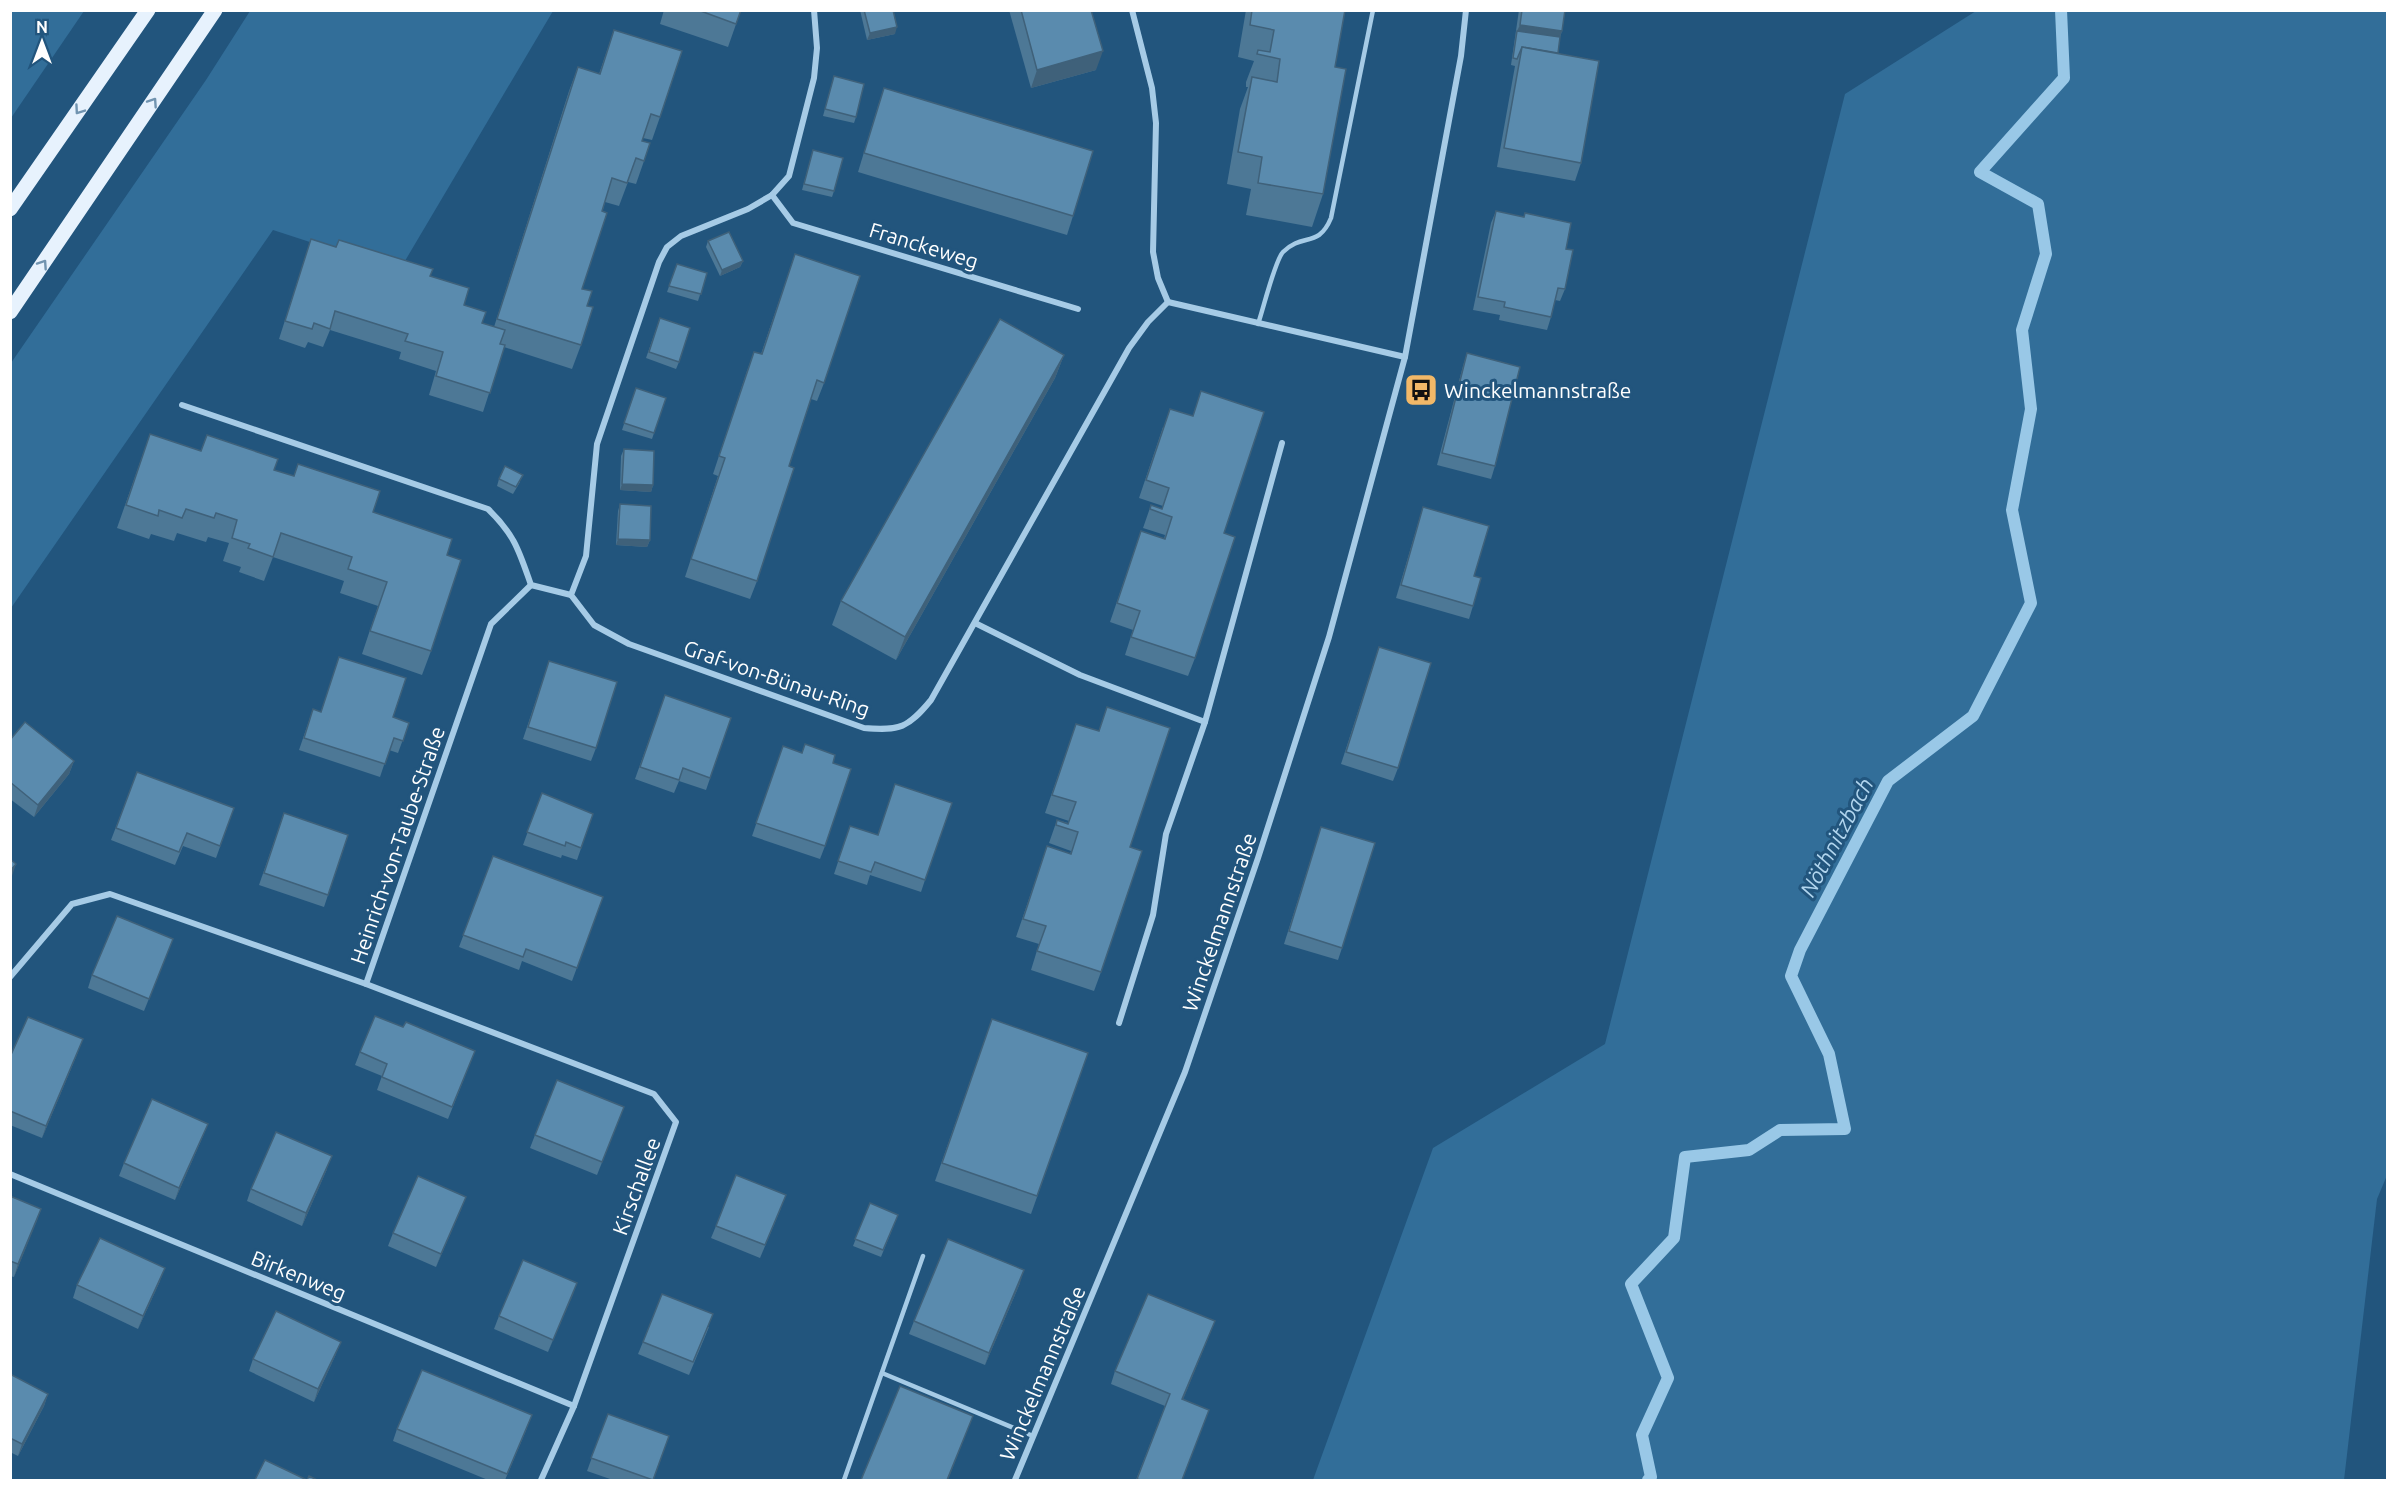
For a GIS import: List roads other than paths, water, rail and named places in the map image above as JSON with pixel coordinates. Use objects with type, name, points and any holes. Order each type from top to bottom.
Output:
[{"type":"main road","points":[[10,210],[148,10]]},
{"type":"main road","points":[[10,312],[214,10]]},
{"type":"street","points":[[182,405],[489,509],[508,528],[520,552],[531,585],[571,595],[586,556],[597,444],[659,262],[667,247],[681,236],[748,209],[772,195],[789,176],[814,78],[817,48],[814,10]]},
{"type":"street","points":[[1132,10],[1152,88],[1155,123],[1153,252],[1158,278],[1168,302],[1405,357]]},
{"type":"street","name":"Winckelmannstraße","points":[[1015,1480],[1185,1072],[1258,858],[1329,637],[1405,357],[1461,56],[1466,10]]},
{"type":"street","name":"Franckeweg","points":[[772,195],[793,223],[1078,309]]},
{"type":"street","name":"Graf-von-Bünau-Ring","points":[[571,595],[594,625],[629,644],[864,728],[890,730],[914,722],[931,700],[1129,348],[1148,322],[1168,302]]},
{"type":"street","points":[[1119,1023],[1152,915],[1166,834],[1205,722],[1282,444]]},
{"type":"street","name":"Heinrich-von-Taube-Straße","points":[[10,977],[72,904],[110,894],[366,984],[492,624],[531,585]]},
{"type":"street","points":[[975,623],[1080,675],[1205,722]]},
{"type":"street","name":"Kirschallee","points":[[366,984],[654,1094],[676,1122],[574,1406],[541,1480]]},
{"type":"street","name":"Birkenweg","points":[[10,1174],[574,1406]]},
{"type":"lane","points":[[1258,324],[1281,254],[1295,242],[1316,238],[1325,231],[1330,218],[1373,10]]},
{"type":"lane","points":[[844,1480],[923,1256]]},
{"type":"lane","points":[[882,1373],[1033,1436]]},
{"type":"waterway","name":"Nöthnitzbach","points":[[1648,1480],[1651,1477],[1642,1435],[1668,1378],[1631,1284],[1674,1238],[1685,1157],[1749,1150],[1780,1130],[1845,1129],[1829,1054],[1791,976],[1800,950],[1888,781],[1973,716],[2031,603],[2012,510],[2031,409],[2022,330],[2046,254],[2038,204],[1980,172],[2064,78],[2061,10]]},
{"type":"place","name":"Winckelmannstraße","points":[[1421,390]]}]
